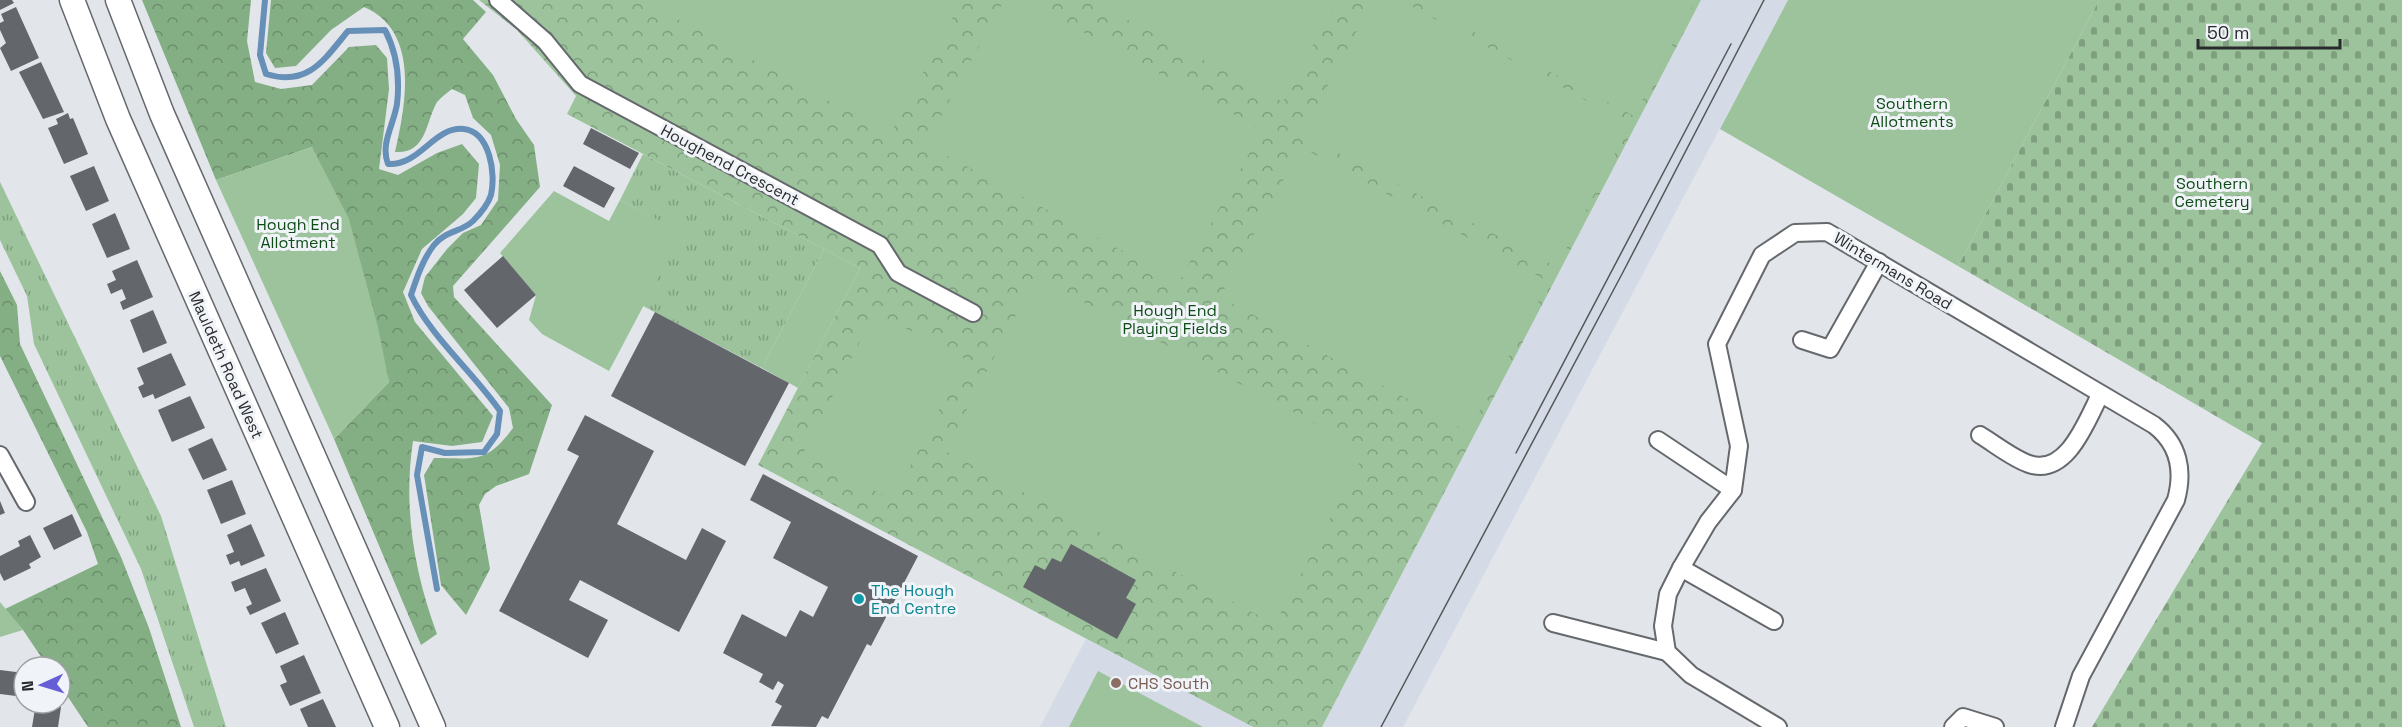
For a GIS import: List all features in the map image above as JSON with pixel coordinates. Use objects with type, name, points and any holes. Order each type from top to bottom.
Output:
[{"type":"street","name":"Mauldeth Road West","points":[[72,0],[118,119],[387,727]]},
{"type":"street","points":[[118,0],[172,136],[433,727]]},
{"type":"street","name":"Houghend Crescent","points":[[498,0],[544,41],[580,84],[880,245],[898,273],[973,313]]},
{"type":"street","name":"Wintermans Road","points":[[1733,490],[1739,446],[1717,344],[1762,255],[1795,232],[1808,230],[1827,232],[2164,432],[2178,459],[2180,484],[2176,500],[2081,676],[2064,727]]},
{"type":"street","points":[[1802,340],[1830,349],[1879,262]]},
{"type":"street","points":[[1980,435],[2027,463],[2036,466],[2049,463],[2061,457],[2074,445],[2100,395]]},
{"type":"street","points":[[1658,440],[1733,490],[1708,522],[1668,594],[1663,626],[1667,652]]},
{"type":"street","points":[[0,455],[26,502]]},
{"type":"street","points":[[1681,568],[1774,621]]},
{"type":"street","points":[[1553,623],[1667,652],[1691,675],[1778,727]]},
{"type":"street","points":[[1953,727],[1963,717],[1995,727]]},
{"type":"shaded area","points":[[1701,0],[1788,0],[1403,727],[1322,727]]},
{"type":"shaded area","name":"CHS South","points":[[1086,639],[1253,727],[1040,727]]},
{"type":"green space","points":[[142,0],[251,0],[247,41],[255,82],[281,89],[312,85],[349,47],[376,45],[387,58],[389,89],[379,169],[398,175],[437,153],[462,144],[479,164],[476,198],[463,214],[422,249],[403,292],[415,322],[493,416],[482,442],[452,446],[413,441],[409,490],[410,515],[422,587],[437,634],[421,645],[334,439],[389,382],[312,147],[216,180]]},
{"type":"green space","points":[[271,0],[473,0],[486,12],[463,39],[493,75],[516,119],[534,145],[540,187],[453,286],[454,297],[552,405],[529,474],[496,486],[485,494],[479,505],[490,569],[466,615],[441,585],[424,475],[434,458],[470,458],[487,453],[504,440],[513,428],[509,408],[428,306],[421,293],[425,277],[447,249],[463,233],[481,225],[498,200],[500,165],[491,135],[473,118],[465,95],[452,89],[437,102],[419,143],[406,151],[395,152],[403,112],[405,70],[394,33],[382,18],[364,7],[331,30],[296,66],[275,68],[266,53]]},
{"type":"green space","name":"Hough End Playing Fields","points":[[479,0],[1701,0],[1322,727],[1253,727],[758,465],[860,268],[567,114],[576,96],[517,30]]},
{"type":"green space","points":[[642,0],[962,0],[890,134]]},
{"type":"green space","points":[[1004,0],[1025,0],[1262,130],[1179,282],[926,144]]},
{"type":"green space","points":[[1090,0],[1337,0],[1283,102]]},
{"type":"green space","points":[[1373,0],[1400,0],[1630,124],[1557,267],[1302,134]]},
{"type":"green space","points":[[1413,0],[1696,0],[1634,116]]},
{"type":"green space","name":"Southern Allotments","points":[[1788,0],[2099,0],[1958,266],[1720,129]]},
{"type":"green space","name":"Southern Cemetery","points":[[2099,0],[2402,0],[2402,727],[2092,727],[2262,443],[1958,266]]},
{"type":"green space","name":"Hough End Allotment","points":[[312,147],[349,219],[378,327],[389,382],[334,439],[216,180]]},
{"type":"green space","points":[[1301,147],[1549,282],[1468,432],[1220,297]]},
{"type":"green space","points":[[643,154],[824,249],[762,368],[643,306],[681,233],[620,200]]},
{"type":"green space","points":[[0,182],[161,516],[226,727],[194,727],[141,569],[34,344],[27,296],[0,240]]},
{"type":"green space","points":[[554,191],[609,221],[620,200],[682,233],[609,371],[542,334],[529,320],[536,295],[500,253]]},
{"type":"green space","points":[[824,249],[860,268],[798,388],[762,368]]},
{"type":"green space","points":[[0,271],[17,305],[20,344],[121,557],[149,628],[181,727],[88,727],[72,703],[72,655],[40,655],[5,609],[98,564],[87,532],[0,356]]},
{"type":"green space","points":[[1036,277],[1366,450],[1275,624],[945,451]]},
{"type":"green space","points":[[875,312],[965,359],[893,500],[803,454]]},
{"type":"green space","points":[[0,602],[23,630],[0,637]]},
{"type":"green space","points":[[1098,671],[1203,727],[1069,727]]},
{"type":"building","points":[[0,0],[12,0],[14,3],[0,10]]},
{"type":"building","points":[[16,7],[39,58],[11,71],[0,48],[6,43],[0,30],[0,23],[4,21],[1,14]]},
{"type":"building","points":[[41,62],[64,112],[43,119],[19,72]]},
{"type":"building","points":[[68,113],[70,119],[73,118],[88,154],[64,164],[48,128],[58,124],[56,119]]},
{"type":"building","points":[[591,128],[639,153],[630,169],[583,144]]},
{"type":"building","points":[[94,166],[109,201],[86,211],[70,176]]},
{"type":"building","points":[[574,166],[615,188],[604,208],[563,186]]},
{"type":"building","points":[[115,213],[130,249],[107,258],[92,224]]},
{"type":"building","points":[[503,256],[536,295],[497,328],[464,290]]},
{"type":"building","points":[[137,260],[153,297],[123,310],[120,302],[126,299],[122,289],[111,294],[107,284],[116,280],[112,271]]},
{"type":"building","points":[[153,310],[167,343],[143,353],[130,320]]},
{"type":"building","points":[[655,312],[789,383],[745,466],[611,396]]},
{"type":"building","points":[[171,353],[186,385],[155,399],[153,394],[143,398],[138,387],[144,384],[137,368]]},
{"type":"building","points":[[190,396],[205,428],[172,442],[158,410]]},
{"type":"building","points":[[585,415],[654,451],[617,524],[686,560],[702,528],[726,541],[679,632],[580,580],[569,600],[608,620],[588,658],[499,611],[579,456],[567,450]]},
{"type":"building","points":[[212,438],[227,470],[203,480],[188,449]]},
{"type":"building","name":"The Hough End Centre","points":[[763,474],[918,556],[871,646],[867,644],[828,719],[822,716],[816,727],[771,726],[782,706],[775,702],[784,685],[778,681],[773,690],[759,682],[763,674],[723,653],[742,614],[786,637],[800,610],[813,617],[828,587],[773,558],[791,522],[750,500]]},
{"type":"building","points":[[232,480],[246,514],[221,524],[207,490]]},
{"type":"building","points":[[0,501],[5,513],[0,515]]},
{"type":"building","points":[[72,514],[82,536],[54,550],[43,528]]},
{"type":"building","points":[[251,524],[265,556],[241,566],[239,561],[230,565],[226,555],[234,552],[227,535]]},
{"type":"building","points":[[30,535],[41,557],[29,564],[31,568],[4,581],[0,573],[0,556],[20,546],[18,541]]},
{"type":"building","points":[[1071,544],[1136,580],[1126,598],[1136,604],[1117,639],[1023,587],[1035,565],[1045,570],[1052,558],[1061,562]]},
{"type":"building","points":[[266,568],[281,601],[250,615],[246,607],[252,604],[245,588],[235,592],[231,582]]},
{"type":"building","points":[[285,612],[299,644],[276,654],[261,623]]},
{"type":"building","points":[[304,655],[321,693],[290,706],[280,685],[287,682],[280,666]]},
{"type":"building","points":[[0,670],[12,672],[12,696],[0,694]]},
{"type":"building","points":[[323,699],[336,727],[308,727],[300,709]]},
{"type":"building","points":[[34,715],[60,715],[58,727],[32,727]]},
{"type":"waterway","points":[[265,0],[260,55],[266,74],[281,77],[304,74],[323,61],[348,31],[385,30],[395,57],[398,85],[397,104],[386,149],[388,164],[409,159],[444,133],[464,129],[480,138],[489,155],[493,176],[488,202],[469,225],[444,236],[434,245],[423,262],[411,295],[441,340],[500,411],[497,434],[484,452],[445,453],[422,447],[417,475],[437,589]]},
{"type":"tram line","points":[[1381,727],[1622,274],[1764,0]]},
{"type":"tram line","points":[[1516,453],[1731,44]]},
{"type":"place","name":"The Hough End Centre","points":[[859,599]]},
{"type":"place","name":"CHS South","points":[[1116,683]]}]
